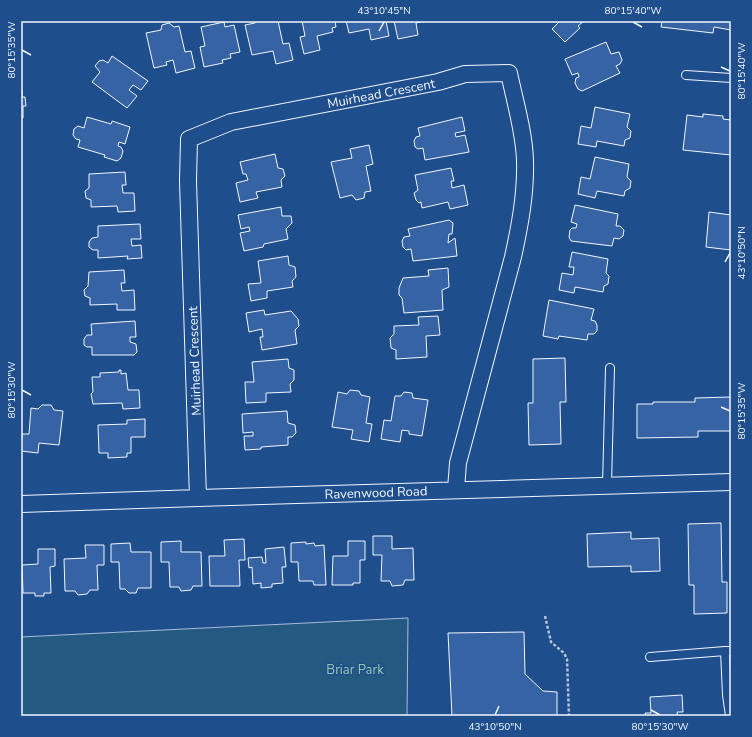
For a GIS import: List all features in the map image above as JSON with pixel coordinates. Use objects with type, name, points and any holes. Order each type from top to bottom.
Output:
[{"type":"street","name":"Muirhead Crescent","points":[[198,498],[188,181],[190,139],[231,122],[438,82],[465,74],[509,73],[522,131],[525,160],[525,189],[513,257],[458,463],[456,490]]},
{"type":"street","name":"Ravenwood Road","points":[[21,504],[731,482]]},
{"type":"lane","points":[[686,75],[731,78]]},
{"type":"lane","points":[[607,485],[610,368]]},
{"type":"lane","points":[[650,657],[728,651],[727,695],[730,716]]},
{"type":"path","points":[[545,616],[551,642],[564,654],[567,659],[569,716]]},
{"type":"green space","name":"Briar Park","points":[[408,618],[407,716],[21,716],[21,637]]},
{"type":"building","points":[[256,21],[278,21],[283,44],[289,43],[293,60],[276,64],[273,51],[252,55],[245,25],[255,23]]},
{"type":"building","points":[[302,21],[335,21],[336,27],[332,28],[333,32],[317,36],[320,50],[304,54],[300,37],[305,36]]},
{"type":"building","points":[[346,21],[386,21],[389,36],[371,40],[369,29],[349,33]]},
{"type":"building","points":[[394,21],[425,21],[416,23],[418,35],[398,39]]},
{"type":"building","points":[[560,21],[584,21],[578,26],[580,28],[565,42],[552,29]]},
{"type":"building","points":[[662,21],[731,21],[731,30],[714,27],[713,33],[661,27]]},
{"type":"building","points":[[224,22],[225,27],[234,25],[240,52],[230,54],[231,58],[222,60],[223,63],[204,67],[200,47],[205,46],[201,27]]},
{"type":"building","points":[[169,23],[174,27],[179,26],[185,52],[191,51],[195,68],[176,73],[173,60],[166,62],[167,65],[154,68],[146,33],[161,30],[162,25]]},
{"type":"building","points":[[606,42],[611,54],[619,52],[622,60],[620,64],[616,66],[620,73],[582,91],[578,89],[575,83],[576,78],[579,77],[578,73],[572,75],[565,59]]},
{"type":"building","points":[[112,56],[148,81],[141,90],[133,85],[129,90],[137,96],[127,108],[92,82],[100,72],[95,66],[99,61],[103,60],[108,63]]},
{"type":"building","points":[[21,90],[22,97],[25,97],[26,106],[23,106],[23,118],[21,118]]},
{"type":"building","points":[[595,107],[630,114],[627,127],[631,131],[630,138],[625,140],[624,146],[597,141],[596,147],[578,144],[581,126],[591,128]]},
{"type":"building","points":[[703,114],[723,116],[723,119],[731,120],[731,155],[683,150],[687,115],[703,117]]},
{"type":"building","points":[[87,117],[111,124],[112,121],[130,127],[125,144],[119,142],[118,146],[121,147],[123,151],[121,158],[117,161],[104,157],[105,155],[78,147],[80,140],[76,139],[73,135],[74,129],[78,126],[84,128]]},
{"type":"building","points":[[462,117],[465,131],[455,133],[456,137],[465,135],[469,152],[425,160],[423,148],[418,149],[415,147],[414,141],[416,137],[420,136],[418,128]]},
{"type":"building","points":[[369,145],[373,164],[366,166],[371,191],[365,192],[364,198],[356,200],[352,195],[340,198],[331,162],[352,158],[350,149]]},
{"type":"building","points":[[275,154],[278,168],[283,169],[285,176],[281,180],[282,187],[256,192],[258,198],[240,202],[236,183],[248,180],[246,174],[243,174],[240,162]]},
{"type":"building","points":[[595,157],[629,164],[627,177],[631,181],[630,188],[625,191],[624,196],[597,191],[595,198],[578,194],[581,177],[590,179]]},
{"type":"building","points":[[451,168],[454,181],[451,181],[452,188],[464,185],[468,205],[450,209],[448,202],[422,208],[421,202],[419,203],[416,200],[414,193],[418,190],[415,175]]},
{"type":"building","points":[[125,172],[126,185],[122,185],[123,193],[134,193],[135,211],[118,212],[117,206],[91,207],[91,200],[86,198],[85,191],[89,188],[89,174]]},
{"type":"building","points":[[575,205],[618,214],[616,226],[620,226],[624,230],[623,236],[619,239],[614,238],[612,246],[571,241],[569,237],[570,230],[572,228],[576,228],[577,224],[571,222]]},
{"type":"building","points":[[281,207],[282,216],[291,216],[292,223],[286,229],[288,239],[264,244],[263,247],[244,251],[240,233],[250,231],[249,227],[241,229],[238,215]]},
{"type":"building","points":[[709,212],[731,215],[731,250],[706,247]]},
{"type":"building","points":[[449,220],[453,223],[452,234],[449,234],[448,243],[455,238],[457,256],[413,261],[411,249],[406,250],[403,247],[402,241],[404,237],[410,236],[408,229]]},
{"type":"building","points":[[140,224],[141,239],[131,239],[132,246],[141,245],[142,258],[127,259],[128,256],[98,258],[98,250],[93,250],[89,247],[89,242],[92,238],[98,237],[98,226]]},
{"type":"building","points":[[572,252],[608,259],[606,273],[609,276],[608,284],[604,286],[603,292],[575,287],[574,293],[559,290],[562,273],[573,275],[574,267],[569,267]]},
{"type":"building","points":[[288,256],[289,265],[295,267],[296,277],[292,281],[293,287],[267,291],[267,298],[251,301],[248,284],[261,283],[258,261]]},
{"type":"building","points":[[448,268],[449,287],[442,290],[443,310],[404,313],[402,298],[399,295],[399,288],[403,278],[429,276],[428,270]]},
{"type":"building","points":[[124,270],[125,283],[121,283],[122,291],[134,290],[135,310],[117,310],[117,304],[90,305],[90,298],[85,296],[84,290],[88,286],[89,272]]},
{"type":"building","points":[[549,300],[594,309],[591,320],[595,321],[597,331],[594,334],[588,334],[587,340],[559,336],[558,339],[543,336]]},
{"type":"building","points":[[264,310],[265,315],[291,311],[298,319],[299,326],[295,330],[297,344],[262,350],[260,337],[263,337],[262,329],[249,332],[246,313]]},
{"type":"building","points":[[438,316],[440,335],[426,336],[427,357],[396,359],[396,350],[391,348],[390,338],[394,334],[394,326],[419,325],[418,317]]},
{"type":"building","points":[[135,321],[136,337],[130,337],[130,342],[136,344],[137,352],[134,355],[92,355],[92,347],[87,347],[84,345],[84,339],[87,335],[92,335],[91,324]]},
{"type":"building","points":[[565,358],[566,402],[560,402],[561,444],[529,445],[528,403],[533,403],[533,359]]},
{"type":"building","points":[[288,359],[289,368],[294,370],[294,380],[290,384],[291,392],[266,393],[266,402],[246,403],[245,382],[254,382],[252,362]]},
{"type":"building","points":[[119,370],[121,370],[121,374],[126,373],[128,390],[139,390],[140,408],[123,409],[122,403],[93,404],[91,394],[93,392],[92,377],[100,377],[100,373],[119,372]]},
{"type":"building","points":[[350,390],[359,391],[361,395],[370,397],[366,423],[372,424],[369,442],[351,439],[353,430],[332,427],[338,392],[347,394]]},
{"type":"building","points":[[404,392],[412,393],[413,398],[428,400],[422,436],[409,434],[409,431],[402,430],[400,442],[381,439],[384,420],[391,421],[395,396],[401,396]]},
{"type":"building","points":[[731,397],[731,431],[698,431],[698,437],[637,438],[637,404],[653,404],[653,402],[695,402],[695,398]]},
{"type":"building","points":[[42,405],[51,405],[54,410],[63,411],[59,445],[39,443],[38,453],[21,451],[22,434],[29,434],[31,408],[38,409]]},
{"type":"building","points":[[287,411],[288,423],[295,425],[296,433],[292,437],[288,437],[288,445],[245,450],[244,436],[253,436],[253,432],[243,433],[242,414]]},
{"type":"building","points":[[145,419],[145,437],[131,437],[131,453],[127,453],[127,457],[108,458],[108,453],[99,453],[98,425],[127,424],[127,420]]},
{"type":"building","points":[[721,523],[722,582],[727,582],[727,613],[694,614],[694,585],[689,585],[688,524]]},
{"type":"building","points":[[631,532],[631,539],[659,538],[660,571],[631,572],[631,566],[588,567],[587,534]]},
{"type":"building","points":[[373,536],[392,536],[392,549],[413,548],[414,580],[405,580],[403,585],[392,586],[390,581],[381,581],[382,555],[373,555]]},
{"type":"building","points":[[244,539],[245,560],[239,560],[240,586],[210,586],[209,556],[225,556],[224,540]]},
{"type":"building","points":[[181,541],[181,552],[201,552],[202,586],[193,586],[191,590],[181,591],[179,587],[170,587],[169,562],[161,562],[161,542]]},
{"type":"building","points":[[348,541],[365,541],[365,560],[360,560],[360,583],[353,583],[353,585],[332,585],[333,556],[348,556]]},
{"type":"building","points":[[306,542],[306,544],[314,543],[315,546],[324,545],[326,585],[314,585],[313,581],[299,581],[298,562],[291,562],[291,543]]},
{"type":"building","points":[[130,543],[131,552],[151,552],[151,588],[138,588],[136,593],[129,593],[125,589],[120,589],[119,562],[111,562],[111,544]]},
{"type":"building","points":[[85,545],[104,545],[104,565],[97,565],[98,590],[90,590],[87,594],[78,595],[75,591],[65,591],[64,559],[86,558]]},
{"type":"building","points":[[284,547],[286,567],[282,567],[283,583],[272,584],[272,587],[261,588],[261,583],[253,584],[252,567],[249,568],[248,558],[262,557],[263,563],[266,563],[265,549]]},
{"type":"building","points":[[38,549],[55,549],[55,566],[50,567],[51,593],[44,593],[44,596],[35,596],[35,593],[23,593],[22,565],[38,564]]},
{"type":"building","points":[[524,632],[525,674],[543,691],[557,692],[557,716],[452,716],[448,633]]},
{"type":"building","points":[[682,695],[683,712],[677,712],[678,716],[646,716],[645,713],[651,713],[650,697]]}]
